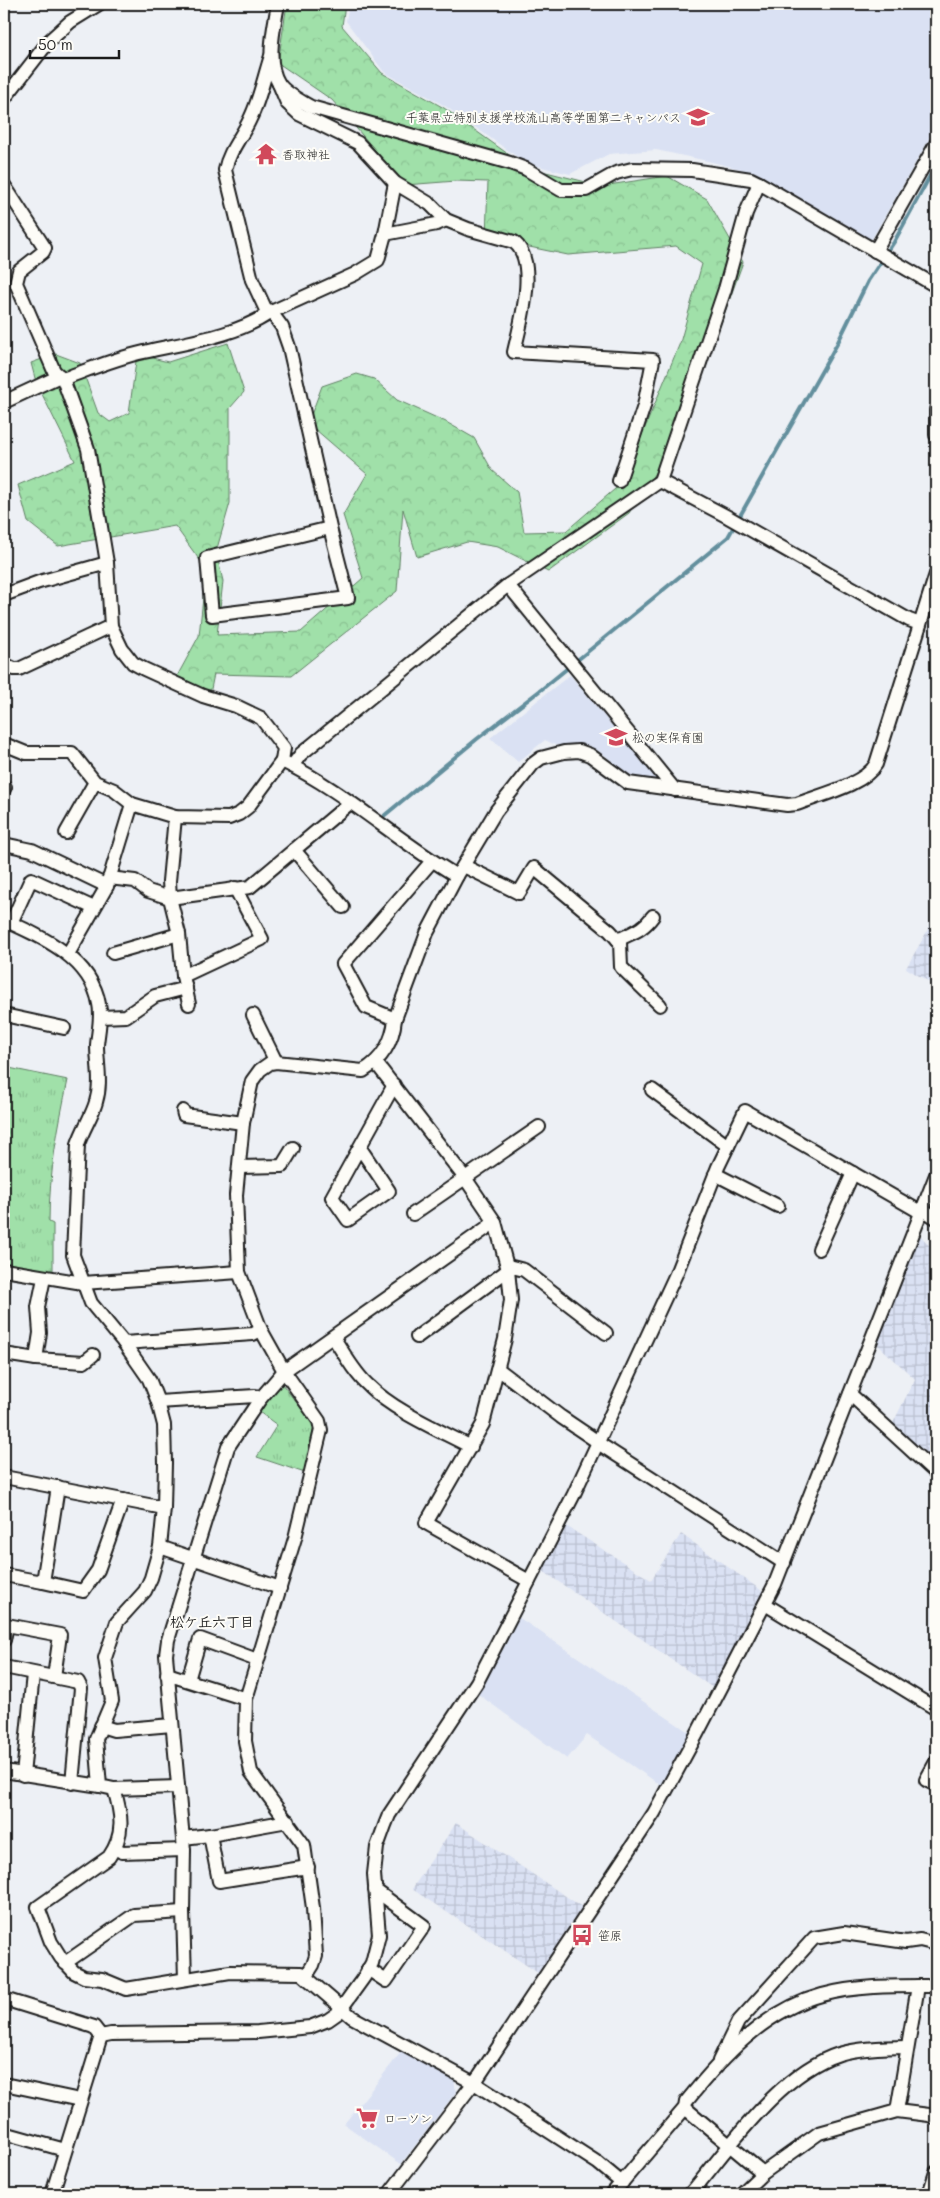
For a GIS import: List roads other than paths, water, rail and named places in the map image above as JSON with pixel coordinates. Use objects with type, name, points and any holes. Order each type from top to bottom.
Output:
[{"type":"street","points":[[4,99],[49,40],[70,22],[99,4]]},
{"type":"street","points":[[278,4],[271,56],[255,107],[250,120],[227,156],[224,170],[252,280],[265,308],[272,312],[282,327],[289,347],[330,528],[348,598],[212,615],[207,558],[330,528]]},
{"type":"street","points":[[271,56],[286,103],[299,114],[358,144],[395,183],[430,204],[446,220],[468,229],[514,242],[523,253],[527,266],[521,324],[514,352],[653,360],[642,415],[620,481]]},
{"type":"street","points":[[280,84],[296,98],[311,107],[526,169],[561,190],[586,190],[616,173],[642,169],[692,170],[751,179],[936,286]]},
{"type":"street","points":[[877,252],[936,144]]},
{"type":"street","points":[[4,402],[62,378],[134,355],[203,340],[228,332],[260,320],[272,312],[355,274],[378,260],[395,183]]},
{"type":"street","points":[[4,744],[26,752],[72,753],[95,782],[114,790],[132,804],[175,817],[229,818],[239,814],[248,807],[287,764],[508,585],[660,481],[725,288],[746,214],[759,184]]},
{"type":"street","points":[[4,185],[45,248],[43,252],[19,271],[16,283],[54,371],[62,378],[88,450],[107,563],[110,626],[122,649],[133,663],[203,696],[236,706],[261,718],[284,748],[287,764],[350,802],[432,861],[519,893],[534,868],[618,940],[621,967],[660,1005]]},
{"type":"street","points":[[385,234],[437,224],[446,220]]},
{"type":"street","points":[[936,410],[936,435]]},
{"type":"street","points":[[660,481],[745,526],[909,620],[920,624]]},
{"type":"street","points":[[4,595],[39,582],[107,563]]},
{"type":"street","points":[[306,1976],[316,1956],[308,1867],[304,1845],[288,1821],[257,1783],[251,1772],[245,1741],[246,1699],[256,1660],[295,1538],[321,1430],[319,1421],[284,1371],[261,1330],[239,1272],[236,1209],[243,1123],[252,1081],[260,1070],[276,1062],[363,1071],[384,1054],[427,933],[496,811],[533,764],[541,758],[564,752],[579,751],[590,755],[628,782],[787,805],[797,804],[860,780],[873,770],[876,764],[936,574]]},
{"type":"street","points":[[508,585],[675,790]]},
{"type":"street","points":[[4,664],[14,669],[19,669],[110,626]]},
{"type":"street","points":[[66,832],[95,782]]},
{"type":"street","points":[[4,844],[32,850],[108,882],[135,881],[148,891],[170,898],[250,887],[350,802]]},
{"type":"street","points":[[68,954],[108,882],[132,804]]},
{"type":"street","points":[[175,817],[170,898],[179,934],[189,1004]]},
{"type":"street","points":[[294,850],[343,907]]},
{"type":"street","points":[[395,1019],[366,1007],[343,964],[432,861]]},
{"type":"street","points":[[94,908],[31,878],[7,921],[68,954],[81,964],[94,986],[100,1004],[97,1047],[100,1075],[96,1102],[82,1131],[77,1156],[73,1255],[91,1303],[124,1342],[149,1379],[158,1402],[164,1426],[164,1508],[160,1547],[145,1591],[117,1622],[105,1658],[112,1701],[95,1746],[100,1786]]},
{"type":"street","points":[[100,1017],[126,1016],[156,996],[262,939],[235,888]]},
{"type":"street","points":[[618,940],[629,934],[636,933],[653,916]]},
{"type":"street","points":[[113,953],[179,934]]},
{"type":"street","points":[[4,1015],[64,1028]]},
{"type":"street","points":[[253,1015],[276,1062]]},
{"type":"street","points":[[376,1062],[465,1178],[495,1222],[508,1268],[511,1300],[505,1339],[483,1424],[426,1523],[528,1581]]},
{"type":"street","points":[[360,1148],[389,1191],[348,1220],[332,1197],[394,1085]]},
{"type":"street","points":[[652,1090],[728,1146]]},
{"type":"street","points":[[182,1111],[184,1115],[243,1123]]},
{"type":"street","points":[[101,2036],[111,2034],[258,2032],[310,2027],[328,2020],[342,2009],[368,1969],[376,1950],[379,1935],[375,1890],[377,1847],[389,1815],[477,1682],[598,1443],[676,1274],[715,1174],[745,1111],[853,1174],[936,1218]]},
{"type":"street","points":[[413,1214],[539,1127]]},
{"type":"street","points":[[239,1167],[282,1166],[293,1148]]},
{"type":"street","points":[[715,1174],[778,1206]]},
{"type":"street","points":[[819,1249],[853,1174]]},
{"type":"street","points":[[389,2194],[474,2083],[654,1813],[765,1604],[784,1563],[936,1175]]},
{"type":"street","points":[[185,1980],[183,1844],[166,1655],[168,1640],[228,1447],[260,1399],[284,1371],[495,1222]]},
{"type":"street","points":[[418,1337],[508,1268],[524,1270],[606,1333]]},
{"type":"street","points":[[4,1270],[83,1283],[239,1272]]},
{"type":"street","points":[[36,1359],[40,1333],[38,1307],[44,1278]]},
{"type":"street","points":[[124,1342],[253,1334],[261,1330]]},
{"type":"street","points":[[333,1337],[362,1379],[388,1402],[471,1447]]},
{"type":"street","points":[[4,1354],[36,1359],[84,1362],[93,1356]]},
{"type":"street","points":[[498,1369],[598,1443],[784,1563]]},
{"type":"street","points":[[850,1394],[936,1473]]},
{"type":"street","points":[[158,1402],[255,1396],[260,1399]]},
{"type":"street","points":[[4,1477],[164,1508]]},
{"type":"street","points":[[44,1582],[58,1487]]},
{"type":"street","points":[[4,1575],[82,1591],[98,1570],[123,1500]]},
{"type":"street","points":[[160,1547],[280,1588]]},
{"type":"street","points":[[765,1604],[936,1709]]},
{"type":"street","points":[[4,1640],[7,1625],[60,1635],[54,1677]]},
{"type":"street","points":[[188,1680],[200,1639],[256,1660]]},
{"type":"street","points":[[4,1668],[78,1682],[81,1688],[72,1783]]},
{"type":"street","points":[[23,1775],[33,1674]]},
{"type":"street","points":[[168,1674],[246,1699]]},
{"type":"street","points":[[101,1726],[114,1730],[172,1725]]},
{"type":"street","points":[[936,1762],[926,1780],[936,1786]]},
{"type":"street","points":[[4,1771],[114,1789],[178,1787]]},
{"type":"street","points":[[114,1789],[122,1817],[115,1848],[109,1858],[38,1906],[51,1942],[66,1964],[84,1977],[102,1979],[126,1989],[230,1972],[294,1973],[306,1976],[352,2017],[474,2083],[598,2163],[622,2183]]},
{"type":"street","points":[[115,1848],[122,1852],[183,1844],[218,1832],[288,1821]]},
{"type":"street","points":[[210,1835],[219,1881],[308,1867]]},
{"type":"street","points":[[368,1969],[386,1981],[424,1926],[375,1890]]},
{"type":"street","points":[[66,1964],[134,1915],[183,1912]]},
{"type":"street","points":[[715,2068],[738,2022],[814,1938],[844,1933],[906,1942],[920,1940],[936,1944]]},
{"type":"street","points":[[897,2110],[918,1986]]},
{"type":"street","points":[[612,2194],[685,2108],[686,2102],[715,2068],[762,2025],[804,2001],[838,1991],[936,1986]]},
{"type":"street","points":[[4,1999],[94,2027],[101,2036]]},
{"type":"street","points":[[52,2194],[101,2036]]},
{"type":"street","points":[[690,2194],[783,2086],[811,2067],[840,2054],[884,2047],[907,2047]]},
{"type":"street","points":[[4,2084],[80,2100]]},
{"type":"street","points":[[685,2108],[763,2173]]},
{"type":"street","points":[[741,2194],[763,2173],[818,2133],[897,2110],[929,2115],[936,2118]]},
{"type":"street","points":[[4,2133],[65,2150]]},
{"type":"street","points":[[929,2194],[936,2172]]},
{"type":"waterway","points":[[385,815],[728,537],[837,344],[868,281],[894,242],[936,165]]},
{"type":"place","name":"千葉県立特別支援学校流山高等学園第二キャンパス","points":[[698,117]]},
{"type":"place","name":"香取神社","points":[[266,154]]},
{"type":"place","name":"松の実保育園","points":[[616,737]]},
{"type":"place","name":"笹原","points":[[582,1935]]},
{"type":"place","name":"ローソン","points":[[367,2118]]},
{"type":"district","name":"松ケ丘六丁目","points":[[212,1621]]}]
